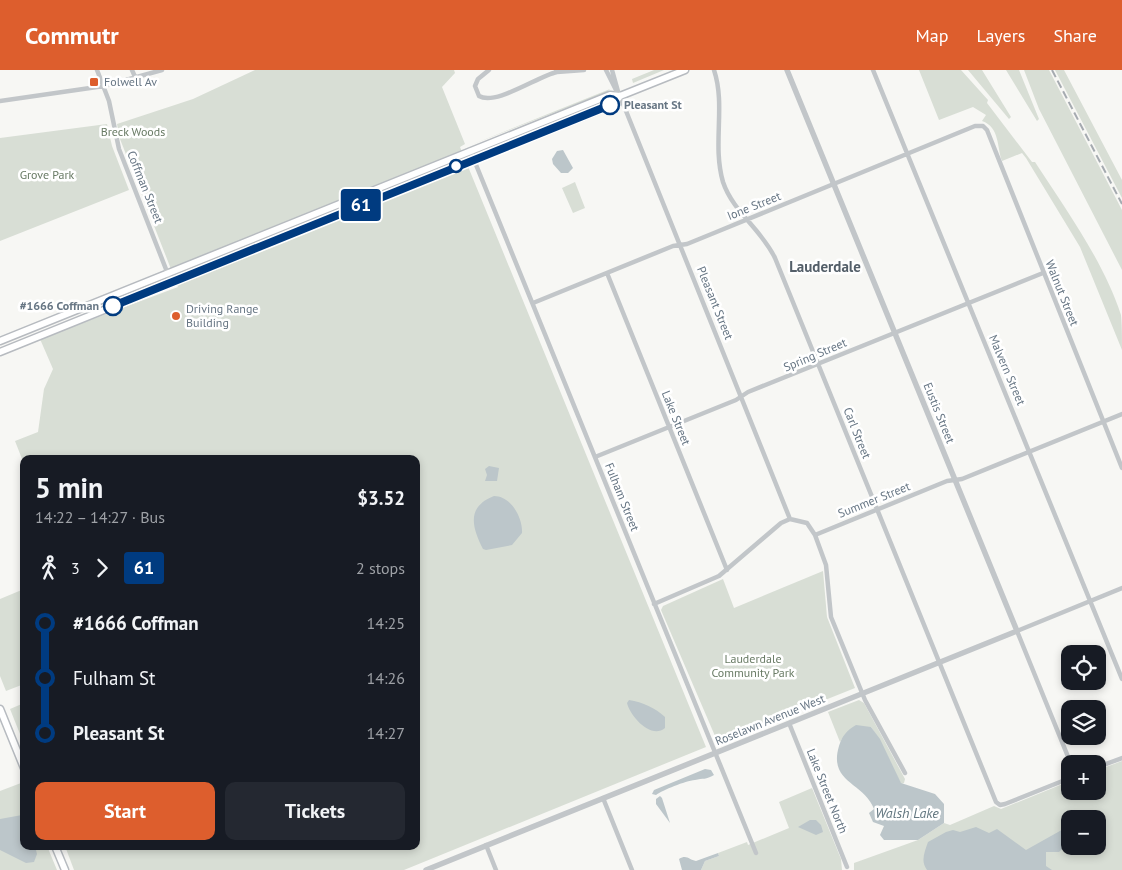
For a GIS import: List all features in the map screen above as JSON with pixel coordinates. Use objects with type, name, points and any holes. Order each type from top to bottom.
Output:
[{"type":"main road","points":[[0,341],[470,150],[610,95],[620,96],[685,70]]},
{"type":"main road","points":[[0,352],[614,104],[620,96]]},
{"type":"main road","points":[[0,709],[20,758]]},
{"type":"main road","points":[[57,850],[65,870]]},
{"type":"street","name":"Coffman Street","points":[[97,70],[104,86],[119,149],[171,282]]},
{"type":"street","points":[[132,70],[136,79]]},
{"type":"street","points":[[0,101],[104,86],[136,79],[162,70]]},
{"type":"street","points":[[490,70],[478,79],[475,86],[479,96],[486,99],[518,89],[556,71],[584,70]]},
{"type":"street","name":"Pleasant Street","points":[[606,70],[612,85],[620,96]]},
{"type":"street","name":"Pleasant Street","points":[[612,70],[620,96],[790,519]]},
{"type":"street","name":"Carl Street","points":[[714,70],[719,102],[717,144],[719,166],[727,191],[770,246],[996,802],[1000,805],[1061,781]]},
{"type":"street","name":"Eustis Street","points":[[787,70],[1067,755]]},
{"type":"street","name":"Malvern Street","points":[[873,70],[1122,679]]},
{"type":"street","name":"Ione Street","points":[[533,303],[680,244],[687,244],[975,126],[983,126]]},
{"type":"street","name":"Walnut Street","points":[[983,126],[987,130],[1122,468]]},
{"type":"street","name":"Fulham Street","points":[[470,150],[756,853]]},
{"type":"street","name":"Lake Street","points":[[608,273],[727,570]]},
{"type":"street","name":"Spring Street","points":[[595,457],[670,428],[895,332],[1043,273]]},
{"type":"street","name":"Summer Street","points":[[815,535],[955,479],[962,479],[1122,414]]},
{"type":"street","points":[[654,604],[711,581],[727,570],[767,533],[790,519],[807,522],[815,535],[826,565],[830,617],[865,700],[905,773]]},
{"type":"street","name":"Roselawn Avenue West","points":[[426,870],[1122,588]]},
{"type":"street","name":"Lake Street North","points":[[789,723],[847,867]]},
{"type":"street","points":[[1106,764],[1122,758]]},
{"type":"street","points":[[603,798],[632,870]]},
{"type":"street","points":[[486,845],[496,870]]},
{"type":"green space","name":"Breck Woods","points":[[255,70],[454,70],[455,73],[442,87],[465,144],[460,147],[706,747],[404,870],[74,870],[66,850],[420,850],[420,455],[20,455],[15,441],[38,432],[44,389],[53,369],[40,339],[178,287],[120,139],[117,124],[193,99]]},
{"type":"green space","points":[[654,70],[664,70],[633,83],[632,79]]},
{"type":"green space","points":[[919,70],[961,70],[988,100],[987,103],[1032,162],[1035,162],[1083,236],[1105,275],[1121,315],[1122,350],[1080,247],[1026,158],[1022,153],[1002,161],[995,133],[988,124],[982,121],[986,115],[973,107],[939,120]]},
{"type":"green space","points":[[968,70],[982,70],[1011,117],[1009,119]]},
{"type":"green space","points":[[1006,70],[1019,70],[1039,119],[1037,121]]},
{"type":"green space","points":[[1024,70],[1049,70],[1122,210],[1122,270],[1039,109]]},
{"type":"green space","points":[[1055,70],[1064,70],[1122,180],[1122,198]]},
{"type":"green space","points":[[610,89],[607,92],[471,145]]},
{"type":"green space","name":"Grove Park","points":[[107,124],[112,146],[129,190],[0,241],[0,138]]},
{"type":"green space","points":[[575,182],[585,208],[573,213],[562,188]]},
{"type":"green space","name":"Lauderdale Community Park","points":[[823,571],[827,617],[855,688],[718,743],[661,610],[663,606],[723,579],[734,608]]},
{"type":"green space","points":[[20,591],[20,686],[6,691],[0,676],[0,599]]},
{"type":"green space","points":[[859,700],[864,703],[905,779],[904,783],[901,784],[884,748],[871,727],[842,739],[840,742],[828,712]]},
{"type":"green space","points":[[20,705],[20,734],[10,709]]},
{"type":"green space","points":[[1122,761],[1122,870],[854,870],[854,863],[918,840],[944,823],[950,825],[994,806],[1001,809],[1061,785],[1061,800],[1106,800],[1106,767]]},
{"type":"green space","points":[[20,783],[20,850],[49,850],[57,870],[0,870],[0,791]]},
{"type":"green space","points":[[812,788],[841,859],[842,870],[701,870],[705,861],[719,856],[718,853],[747,842],[748,845],[789,828],[779,802]]},
{"type":"water","points":[[563,150],[573,168],[568,173],[561,173],[553,164],[552,159],[557,151]]},
{"type":"water","points":[[489,466],[499,468],[497,481],[485,481],[487,475],[485,469]]},
{"type":"water","points":[[494,496],[506,500],[515,509],[522,527],[522,533],[512,545],[486,550],[483,549],[476,533],[474,518],[479,506]]},
{"type":"water","points":[[629,700],[653,708],[665,717],[665,728],[654,731],[642,725],[632,714],[627,703]]},
{"type":"water","name":"Walsh Lake","points":[[856,725],[871,727],[880,739],[901,783],[935,794],[944,804],[944,823],[918,840],[884,840],[880,835],[884,826],[873,822],[869,813],[874,809],[869,800],[838,768],[837,758],[840,742],[845,734]]},
{"type":"water","points":[[705,769],[711,770],[714,775],[680,784],[656,795],[652,794],[654,790]]},
{"type":"water","points":[[660,796],[670,823],[656,804],[656,799]]},
{"type":"water","points":[[20,815],[20,850],[36,850],[37,854],[34,862],[26,863],[0,850],[0,819]]},
{"type":"water","points":[[810,820],[816,820],[821,825],[823,832],[816,835],[798,827]]},
{"type":"water","name":"Walsh Lake","points":[[976,827],[989,833],[997,829],[1026,850],[1061,830],[1061,850],[1059,852],[1046,852],[1046,866],[1052,870],[927,870],[923,860],[928,842],[946,832],[953,830],[960,832]]},
{"type":"water","points":[[718,853],[719,856],[705,861],[701,870],[682,870],[679,859],[686,857],[696,861]]},
{"type":"railway","points":[[1052,70],[1122,204]]},
{"type":"bus line","name":"61","points":[[113,306],[610,105]]},
{"type":"place","name":"Folwell Av","points":[[94,82]]},
{"type":"place","name":"Pleasant St","points":[[610,105]]},
{"type":"place","name":"#1666 Coffman","points":[[113,306]]},
{"type":"place","name":"Driving Range Building","points":[[176,316]]},
{"type":"district","name":"Lauderdale","points":[[825,267]]}]
